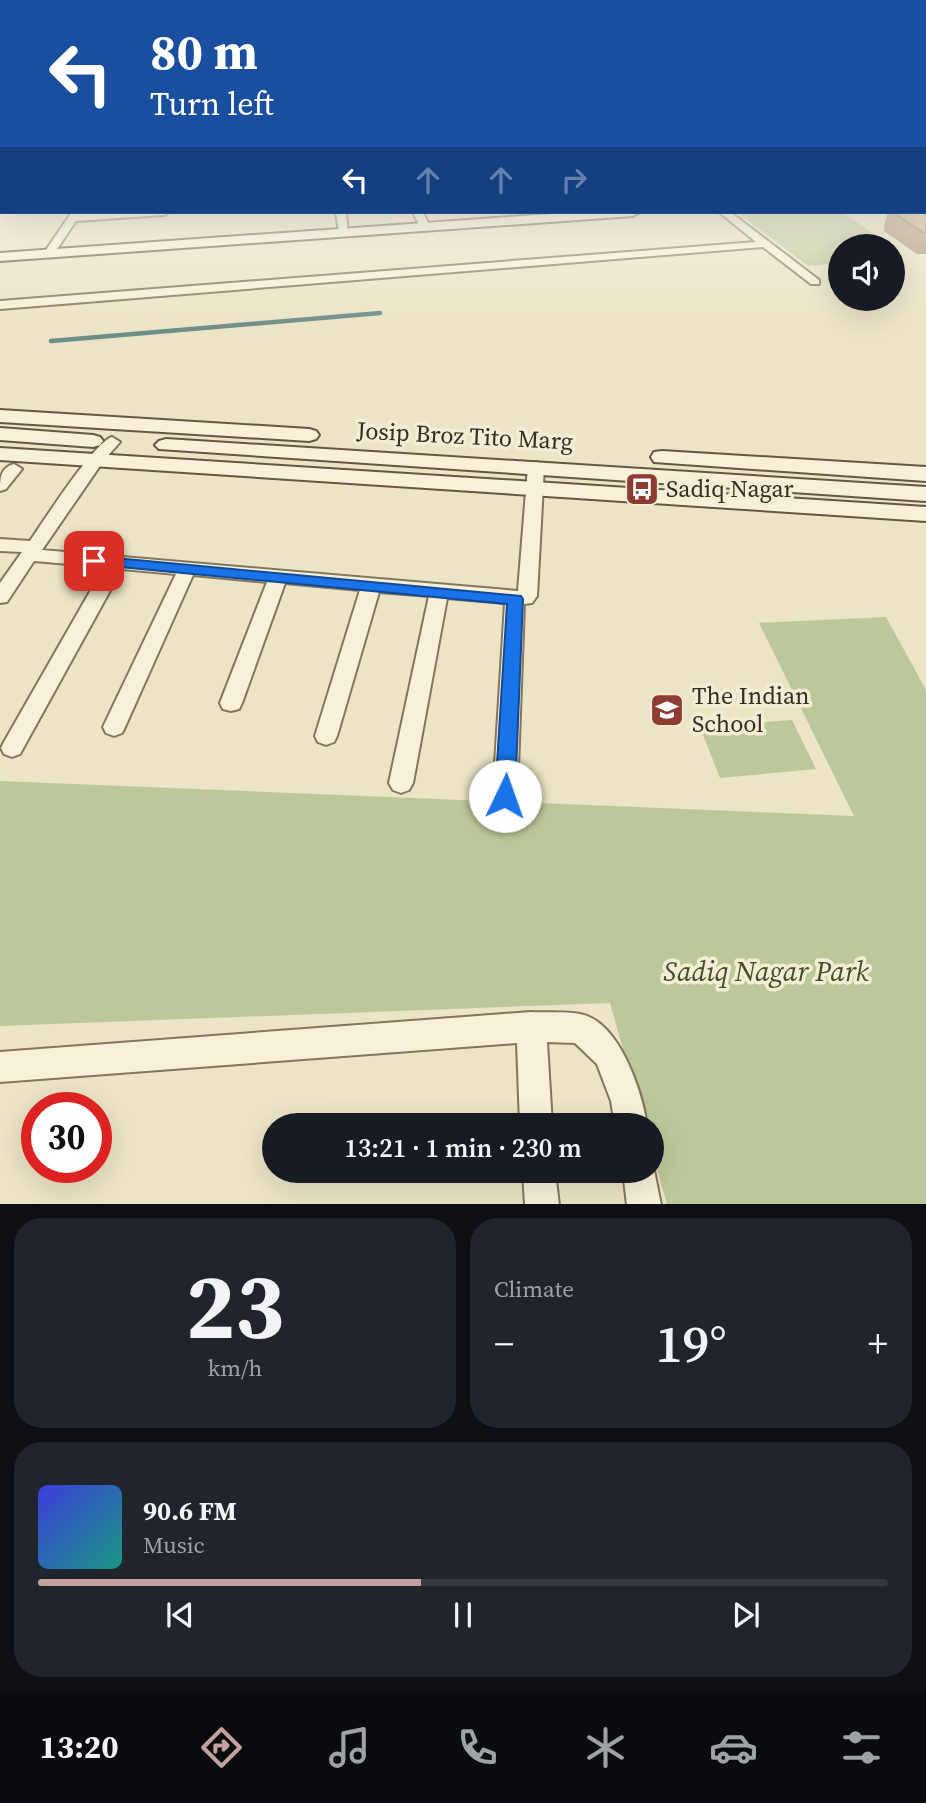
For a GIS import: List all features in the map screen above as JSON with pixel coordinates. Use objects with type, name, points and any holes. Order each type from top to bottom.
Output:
[{"type":"main road","name":"Josip Broz Tito Marg","points":[[0,434],[535,477],[926,494]]},
{"type":"street","points":[[49,253],[72,219]]},
{"type":"street","points":[[342,219],[344,233]]},
{"type":"street","points":[[421,219],[425,227]]},
{"type":"street","points":[[0,257],[533,219]]},
{"type":"street","points":[[733,219],[815,282]]},
{"type":"street","points":[[0,304],[765,244]]},
{"type":"street","name":"Josip Broz Tito Marg","points":[[0,416],[926,474]]},
{"type":"street","points":[[0,597],[97,458],[112,442]]},
{"type":"street","points":[[0,486],[7,461],[97,458],[535,477],[926,514]]},
{"type":"street","points":[[0,545],[117,563],[515,599],[527,596],[535,477]]},
{"type":"street","points":[[12,748],[117,563]]},
{"type":"street","points":[[114,727],[187,569]]},
{"type":"street","points":[[231,703],[278,578]]},
{"type":"street","points":[[326,736],[371,586]]},
{"type":"street","points":[[401,783],[439,593]]},
{"type":"street","points":[[505,796],[515,599]]},
{"type":"street","points":[[0,1067],[531,1027],[581,1029],[608,1055],[627,1101],[629,1113]]},
{"type":"street","points":[[531,1027],[535,1113]]},
{"type":"street","points":[[540,1183],[542,1204]]},
{"type":"street","points":[[641,1183],[644,1204]]},
{"type":"green space","points":[[746,219],[852,219],[873,234],[828,234],[828,264],[808,266]]},
{"type":"green space","name":"Sadiq Nagar Park","points":[[886,617],[926,690],[926,1204],[667,1204],[661,1183],[664,1183],[664,1113],[641,1113],[610,1003],[0,1026],[0,781],[854,816],[759,623]]},
{"type":"green space","points":[[792,720],[816,769],[720,778],[700,727]]},
{"type":"building","points":[[903,219],[926,219],[924,233]]},
{"type":"waterway","points":[[51,341],[380,313]]},
{"type":"place","name":"Sadiq Nagar","points":[[642,489]]},
{"type":"place","name":"The Indian School","points":[[667,710]]},
{"type":"route","points":[[94,561],[515,599],[505,796]]}]
